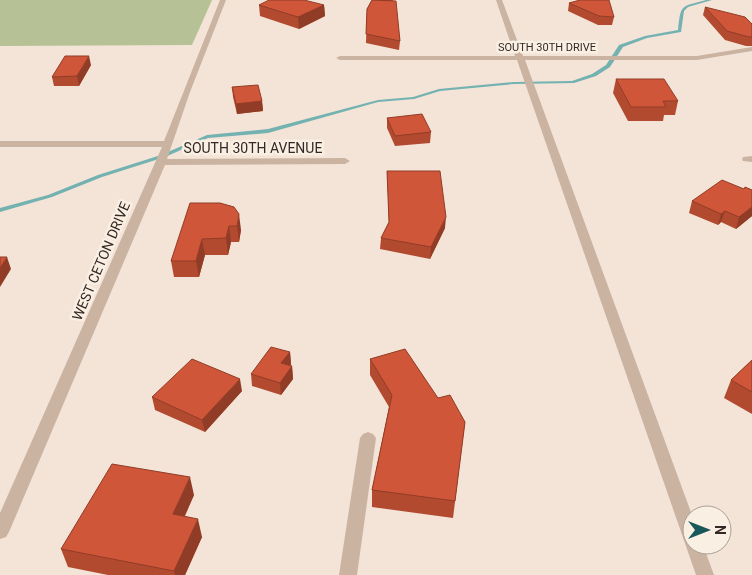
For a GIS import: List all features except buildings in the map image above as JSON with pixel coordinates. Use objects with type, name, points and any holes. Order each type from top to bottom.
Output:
[{"type":"street","name":"WEST CETON DRIVE","points":[[0,532],[161,162],[186,92],[223,0]]},
{"type":"street","points":[[499,0],[682,511]]},
{"type":"street","name":"SOUTH 30TH DRIVE","points":[[340,58],[697,58],[752,49]]},
{"type":"street","name":"SOUTH 30TH AVENUE","points":[[0,144],[167,144]]},
{"type":"street","name":"SOUTH 30TH AVENUE","points":[[161,162],[345,161]]},
{"type":"street","points":[[348,575],[368,438]]},
{"type":"street","points":[[698,555],[705,575]]},
{"type":"green space","points":[[0,0],[212,0],[192,45],[0,46]]},
{"type":"waterway","points":[[0,210],[50,196],[100,176],[163,156],[207,137],[268,131],[378,101],[414,98],[439,90],[514,83],[572,82],[594,75],[608,66],[621,46],[646,37],[680,31],[682,11],[687,6],[710,0]]}]
